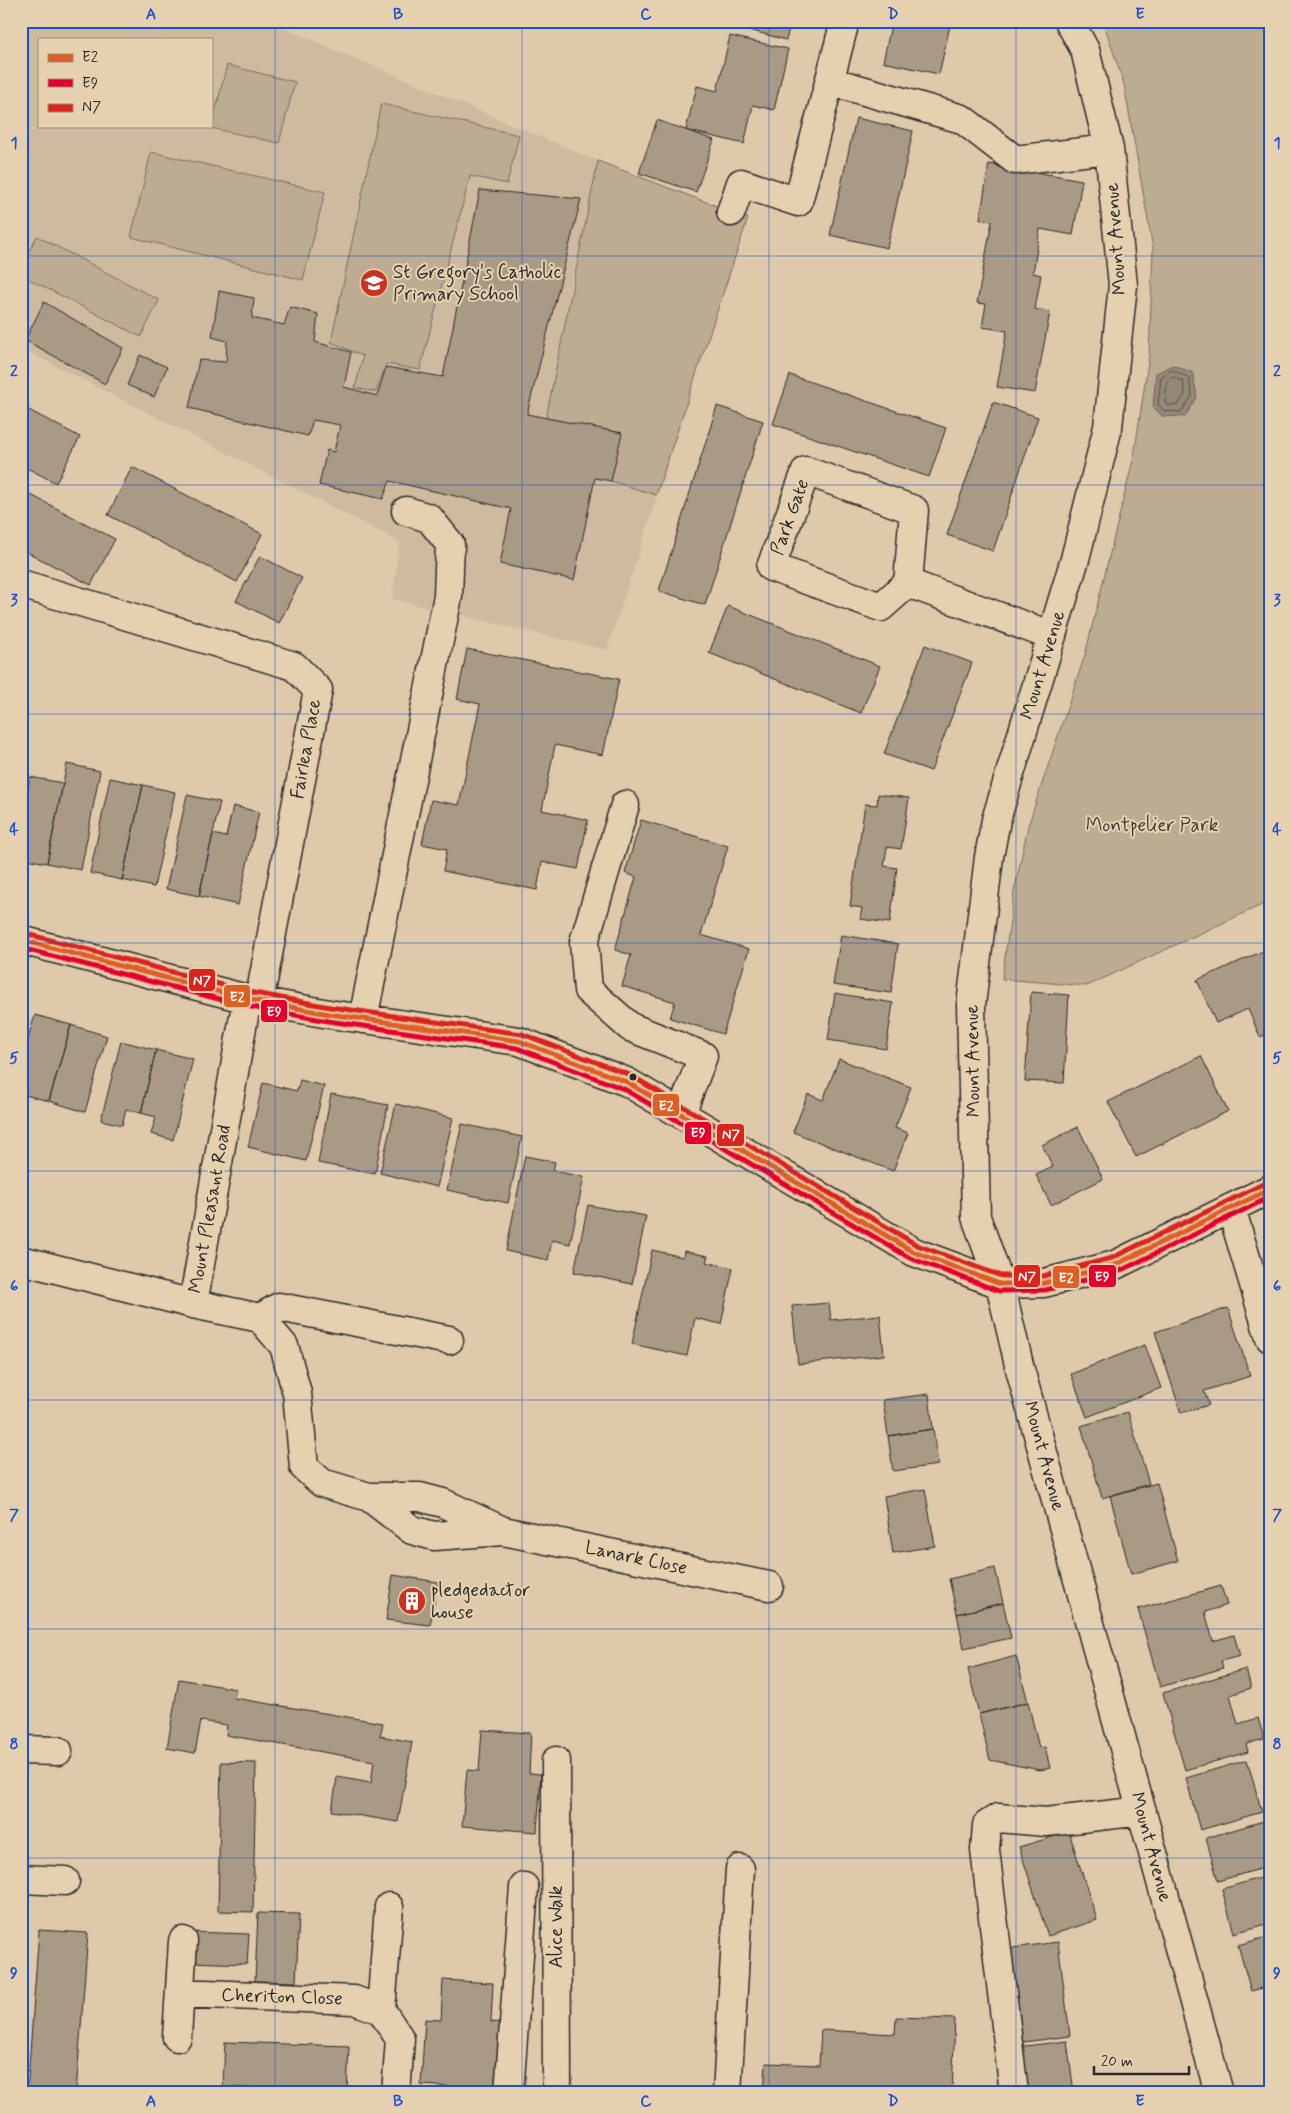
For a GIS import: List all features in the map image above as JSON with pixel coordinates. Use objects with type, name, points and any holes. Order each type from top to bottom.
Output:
[{"type":"street","points":[[731,212],[741,184],[798,202],[845,21]]},
{"type":"street","name":"Mount Avenue","points":[[1070,21],[1085,50],[1109,149],[1123,285],[1108,426],[1075,559],[996,820],[989,857],[971,1004],[976,1217],[1000,1284],[1020,1369],[1220,2093]]},
{"type":"street","points":[[830,81],[962,119],[1015,160],[1109,149]]},
{"type":"street","name":"Park Gate","points":[[806,471],[914,510],[908,583],[881,607],[771,568],[806,471]]},
{"type":"street","points":[[363,1019],[448,596],[450,544],[429,518],[406,511]]},
{"type":"street","points":[[908,583],[1052,636]]},
{"type":"street","name":"Fairlea Place","points":[[21,584],[294,666],[318,690],[253,1000]]},
{"type":"street","points":[[625,805],[584,942],[588,990],[630,1027],[703,1056],[682,1114]]},
{"type":"street","points":[[21,940],[253,1000],[363,1019],[519,1042],[626,1082],[914,1252],[1000,1284],[1044,1283],[1115,1265],[1270,1189]]},
{"type":"street","name":"Mount Pleasant Road","points":[[21,1260],[193,1304],[253,1000]]},
{"type":"street","points":[[1231,1208],[1270,1338]]},
{"type":"street","points":[[193,1304],[260,1318],[279,1306],[449,1340]]},
{"type":"street","name":"Lanark Close","points":[[260,1318],[284,1346],[297,1393],[304,1467],[322,1483],[369,1497],[412,1530],[434,1536],[503,1530],[769,1586]]},
{"type":"street","points":[[21,1750],[58,1751]]},
{"type":"street","name":"Alice Walk","points":[[556,1761],[557,2093]]},
{"type":"street","points":[[1014,2093],[986,1850],[987,1824],[998,1818],[1046,1822],[1142,1811]]},
{"type":"street","points":[[727,2093],[740,1869]]},
{"type":"street","points":[[21,1879],[65,1882]]},
{"type":"street","points":[[509,2093],[524,1887]]},
{"type":"street","points":[[388,1908],[381,2010],[400,2039],[396,2093]]},
{"type":"street","points":[[177,2037],[183,1941]]},
{"type":"street","name":"Cheriton Close","points":[[180,1993],[354,2000],[381,2010]]},
{"type":"shaded area","name":"St Gregory's Catholic Primary School","points":[[21,21],[267,21],[598,161],[748,218],[607,650],[392,599],[400,542],[21,348]]},
{"type":"green space","name":"Montpelier Park","points":[[1103,21],[1270,21],[1270,901],[1087,986],[1002,979],[1014,892],[1028,826],[1085,655],[1134,456],[1149,356],[1153,249],[1124,84]]},
{"type":"green space","points":[[227,65],[295,82],[279,143],[211,128]]},
{"type":"green space","points":[[381,104],[519,135],[507,184],[470,176],[420,370],[386,364],[376,392],[355,388],[363,356],[331,342]]},
{"type":"green space","points":[[151,152],[325,192],[303,280],[131,237]]},
{"type":"green space","points":[[598,161],[748,218],[656,495],[611,481],[621,433],[546,418]]},
{"type":"green space","points":[[37,236],[159,300],[141,337],[21,275],[21,266]]},
{"type":"water","points":[[1173,365],[1193,373],[1197,397],[1185,417],[1162,416],[1153,407],[1156,373]]},
{"type":"building","points":[[728,21],[791,21],[786,40],[727,24]]},
{"type":"building","points":[[892,21],[951,21],[939,74],[883,62]]},
{"type":"building","points":[[730,36],[788,49],[774,110],[753,105],[744,144],[686,130],[697,86],[717,91]]},
{"type":"building","points":[[856,118],[913,131],[887,248],[830,235]]},
{"type":"building","points":[[657,120],[714,140],[696,192],[639,173]]},
{"type":"building","points":[[989,164],[1082,180],[1073,235],[1040,229],[1033,273],[1041,275],[1035,309],[1050,312],[1035,393],[997,387],[1007,331],[982,327],[986,304],[977,303],[992,221],[980,219]]},
{"type":"building","points":[[480,190],[581,199],[527,414],[622,433],[611,481],[595,478],[574,580],[500,564],[511,509],[390,481],[383,499],[319,485],[327,450],[334,452],[340,425],[313,420],[308,436],[189,408],[199,360],[226,362],[227,341],[212,337],[219,291],[254,298],[252,318],[284,325],[290,307],[318,314],[315,342],[351,352],[344,387],[377,396],[386,367],[443,377]]},
{"type":"building","points":[[44,302],[123,348],[105,384],[25,340]]},
{"type":"building","points":[[140,355],[167,367],[154,397],[127,385]]},
{"type":"building","points":[[790,375],[946,428],[929,477],[773,424]]},
{"type":"building","points":[[993,402],[1038,417],[993,551],[947,535]]},
{"type":"building","points":[[21,406],[80,437],[56,483],[21,465]]},
{"type":"building","points":[[717,406],[763,421],[705,605],[659,591]]},
{"type":"building","points":[[132,467],[262,534],[237,582],[108,515]]},
{"type":"building","points":[[29,494],[115,539],[91,585],[21,549],[21,508]]},
{"type":"building","points":[[260,556],[302,578],[279,623],[236,601]]},
{"type":"building","points":[[728,606],[880,666],[861,713],[709,653]]},
{"type":"building","points":[[925,645],[972,663],[931,771],[884,754]]},
{"type":"building","points":[[467,649],[619,679],[603,755],[555,745],[542,810],[588,820],[578,869],[542,862],[537,890],[443,871],[447,849],[422,844],[431,800],[459,805],[480,704],[457,699]]},
{"type":"building","points":[[67,764],[100,771],[81,870],[47,863]]},
{"type":"building","points":[[30,777],[63,783],[47,863],[21,858],[21,823]]},
{"type":"building","points":[[110,778],[143,785],[122,880],[90,873]]},
{"type":"building","points":[[143,785],[175,792],[154,887],[122,880]]},
{"type":"building","points":[[878,794],[909,798],[901,849],[887,847],[884,866],[897,868],[890,923],[860,919],[862,908],[850,906],[865,804],[877,805]]},
{"type":"building","points":[[187,795],[220,802],[199,896],[166,889]]},
{"type":"building","points":[[233,806],[259,812],[238,905],[199,896],[213,834],[226,837]]},
{"type":"building","points":[[641,820],[728,846],[701,935],[749,949],[723,1034],[670,1018],[675,1002],[622,986],[631,955],[615,950],[636,877],[625,873]]},
{"type":"building","points":[[841,935],[898,944],[891,993],[833,985]]},
{"type":"building","points":[[1270,948],[1270,1033],[1260,1037],[1248,1009],[1216,1023],[1197,980]]},
{"type":"building","points":[[1031,992],[1069,995],[1064,1083],[1025,1081]]},
{"type":"building","points":[[835,993],[893,1003],[886,1049],[828,1040]]},
{"type":"building","points":[[35,1015],[71,1025],[49,1101],[21,1094],[21,1062]]},
{"type":"building","points":[[71,1025],[107,1036],[85,1112],[49,1101]]},
{"type":"building","points":[[121,1041],[156,1050],[141,1113],[126,1109],[122,1125],[101,1120]]},
{"type":"building","points":[[156,1050],[193,1059],[173,1140],[151,1134],[156,1117],[141,1113]]},
{"type":"building","points":[[1201,1056],[1228,1111],[1136,1157],[1108,1102]]},
{"type":"building","points":[[839,1059],[911,1087],[895,1128],[908,1133],[893,1171],[793,1132],[808,1094],[823,1100]]},
{"type":"building","points":[[300,1080],[324,1086],[306,1161],[248,1147],[263,1083],[297,1091]]},
{"type":"building","points":[[331,1094],[388,1105],[375,1174],[318,1163]]},
{"type":"building","points":[[396,1104],[453,1118],[437,1187],[380,1173]]},
{"type":"building","points":[[462,1124],[522,1137],[508,1203],[447,1190]]},
{"type":"building","points":[[1078,1127],[1103,1179],[1051,1205],[1036,1175],[1053,1167],[1042,1145]]},
{"type":"building","points":[[525,1156],[555,1162],[553,1171],[584,1177],[570,1244],[552,1240],[548,1260],[506,1251]]},
{"type":"building","points":[[588,1205],[646,1216],[632,1284],[574,1272]]},
{"type":"building","points":[[652,1250],[683,1257],[684,1251],[708,1256],[706,1262],[733,1268],[721,1324],[695,1318],[687,1356],[632,1344]]},
{"type":"building","points":[[829,1303],[831,1320],[880,1315],[884,1355],[798,1364],[792,1306]]},
{"type":"building","points":[[1228,1308],[1250,1376],[1204,1391],[1209,1405],[1181,1413],[1155,1332]]},
{"type":"building","points":[[1145,1345],[1161,1388],[1087,1417],[1071,1374]]},
{"type":"building","points":[[929,1394],[933,1429],[888,1436],[883,1400]]},
{"type":"building","points":[[1128,1412],[1149,1484],[1102,1498],[1081,1426]]},
{"type":"building","points":[[933,1429],[938,1465],[893,1471],[888,1436]]},
{"type":"building","points":[[1157,1483],[1178,1561],[1131,1574],[1110,1496]]},
{"type":"building","points":[[925,1489],[935,1546],[893,1553],[884,1496]]},
{"type":"building","points":[[995,1568],[1003,1603],[957,1614],[949,1579]]},
{"type":"building","name":"pledgedactor house","points":[[393,1575],[438,1582],[430,1625],[386,1620]]},
{"type":"building","points":[[1221,1586],[1227,1605],[1205,1612],[1213,1641],[1234,1635],[1240,1656],[1221,1661],[1223,1668],[1160,1687],[1138,1609]]},
{"type":"building","points":[[1003,1603],[1011,1638],[964,1648],[957,1614]]},
{"type":"building","points":[[1016,1656],[1028,1702],[979,1714],[968,1669]]},
{"type":"building","points":[[1246,1669],[1251,1688],[1230,1695],[1238,1724],[1258,1718],[1264,1739],[1246,1744],[1248,1752],[1185,1770],[1163,1693]]},
{"type":"building","points":[[179,1679],[236,1689],[234,1698],[383,1723],[380,1736],[412,1742],[398,1822],[332,1811],[337,1777],[371,1783],[374,1761],[226,1735],[227,1725],[201,1721],[195,1753],[167,1748]]},
{"type":"building","points":[[1028,1702],[1039,1748],[1045,1747],[1050,1768],[1040,1770],[990,1760],[979,1714]]},
{"type":"building","points":[[482,1730],[531,1733],[529,1773],[541,1774],[537,1832],[462,1826],[467,1770],[479,1771]]},
{"type":"building","points":[[1247,1760],[1262,1812],[1200,1830],[1186,1778]]},
{"type":"building","points":[[221,1762],[256,1763],[253,1912],[218,1911]]},
{"type":"building","points":[[1270,1819],[1270,1866],[1218,1881],[1206,1838]]},
{"type":"building","points":[[1069,1832],[1097,1920],[1048,1936],[1019,1847]]},
{"type":"building","points":[[1270,1875],[1270,1923],[1234,1933],[1222,1889]]},
{"type":"building","points":[[258,1913],[299,1914],[296,1982],[255,1981]]},
{"type":"building","points":[[39,1930],[88,1933],[76,2093],[27,2093]]},
{"type":"building","points":[[190,1932],[249,1934],[247,1964],[188,1962]]},
{"type":"building","points":[[1270,1936],[1270,1986],[1251,1991],[1238,1945]]},
{"type":"building","points":[[1058,1942],[1070,2036],[1016,2043],[1005,1949]]},
{"type":"building","points":[[443,1980],[493,1983],[491,2022],[505,2023],[501,2090],[421,2085],[425,2019],[441,2020]]},
{"type":"building","points":[[896,2017],[955,2019],[952,2093],[764,2093],[766,2063],[819,2065],[821,2030],[895,2034]]},
{"type":"building","points":[[1067,2041],[1074,2093],[1023,2093],[1017,2047]]},
{"type":"building","points":[[225,2042],[349,2046],[347,2093],[295,2091],[295,2093],[254,2093],[254,2088],[223,2087]]},
{"type":"transit line","name":"N7","points":[[23,933],[249,992],[330,1007],[522,1034],[630,1075],[917,1245],[1001,1276],[1043,1276],[1112,1258],[1267,1182]]},
{"type":"transit line","name":"E2","points":[[21,940],[247,999],[329,1014],[519,1041],[627,1082],[914,1252],[1000,1284],[1044,1283],[1115,1265],[1270,1189]]},
{"type":"transit line","name":"E9","points":[[21,948],[246,1006],[328,1021],[517,1048],[624,1089],[910,1258],[999,1291],[1045,1290],[1118,1272],[1270,1197]]},
{"type":"place","name":"St Gregory's Catholic Primary School","points":[[374,283]]},
{"type":"place","name":"pledgedactor house","points":[[412,1601]]}]
